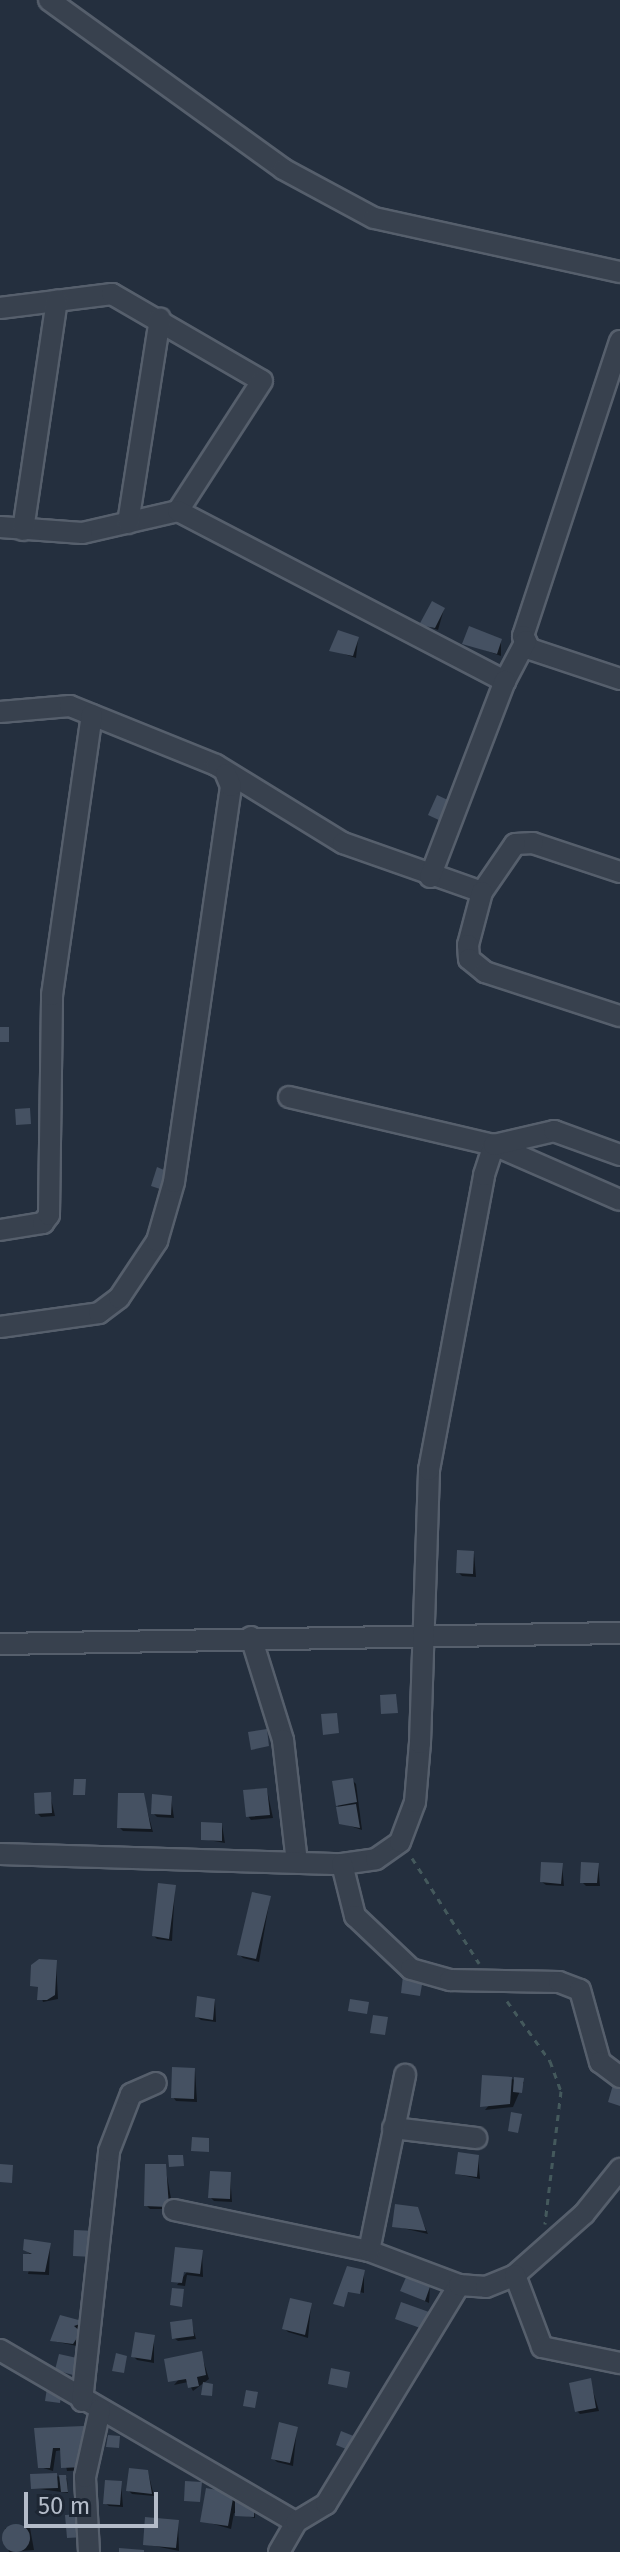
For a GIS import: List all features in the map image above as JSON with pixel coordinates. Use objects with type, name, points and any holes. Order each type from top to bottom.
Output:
[{"type":"street","points":[[49,0],[283,169],[374,218],[620,272]]},
{"type":"street","points":[[0,308],[112,294],[160,318],[262,381],[178,511]]},
{"type":"street","points":[[23,530],[57,301]]},
{"type":"street","points":[[128,523],[160,318]]},
{"type":"street","points":[[430,877],[505,681],[526,641],[524,620],[620,341]]},
{"type":"street","points":[[600,400],[620,407]]},
{"type":"street","points":[[0,527],[82,533],[178,511],[505,681]]},
{"type":"street","points":[[526,641],[620,679]]},
{"type":"street","points":[[0,712],[70,706],[226,774],[305,824],[430,877],[482,892]]},
{"type":"street","points":[[0,1230],[43,1223],[49,1215],[52,995],[92,715]]},
{"type":"street","points":[[0,1327],[99,1313],[119,1298],[157,1241],[174,1182],[231,786],[226,774]]},
{"type":"street","points":[[620,872],[522,842],[482,892],[468,945],[475,967],[620,1016]]},
{"type":"street","points":[[289,1097],[494,1145],[620,1200]]},
{"type":"street","points":[[494,1145],[554,1131],[620,1155]]},
{"type":"street","points":[[0,1854],[181,1865],[342,1864],[376,1859],[400,1842],[415,1802],[429,1470],[494,1145]]},
{"type":"street","points":[[0,1644],[424,1631],[620,1633]]},
{"type":"street","points":[[251,1637],[283,1740],[297,1862]]},
{"type":"street","points":[[342,1864],[355,1916],[411,1969],[450,1980],[559,1982],[580,1990],[600,2062],[620,2077]]},
{"type":"street","points":[[369,2251],[405,2075]]},
{"type":"street","points":[[89,2552],[85,2477],[109,2151],[131,2094],[156,2083]]},
{"type":"street","points":[[393,2128],[476,2138]]},
{"type":"street","points":[[174,2210],[369,2251],[459,2285],[486,2287],[515,2275],[545,2249],[620,2169]]},
{"type":"street","points":[[515,2275],[542,2347],[620,2363]]},
{"type":"street","points":[[279,2552],[296,2522],[326,2504],[459,2285]]},
{"type":"street","points":[[0,2350],[91,2406],[183,2451],[296,2522]]},
{"type":"path","points":[[400,1842],[550,2061],[561,2091],[545,2249]]},
{"type":"building","points":[[432,601],[445,608],[435,628],[419,625]]},
{"type":"building","points":[[469,626],[502,639],[497,654],[462,644]]},
{"type":"building","points":[[338,630],[359,637],[353,656],[329,651]]},
{"type":"building","points":[[437,795],[450,801],[441,821],[428,815]]},
{"type":"building","points":[[0,1027],[9,1027],[9,1042],[0,1042]]},
{"type":"building","points":[[30,1108],[31,1124],[16,1125],[15,1109]]},
{"type":"building","points":[[157,1167],[164,1170],[163,1190],[151,1186]]},
{"type":"building","points":[[457,1550],[474,1551],[473,1574],[456,1573]]},
{"type":"building","points":[[396,1694],[398,1713],[381,1714],[380,1695]]},
{"type":"building","points":[[337,1713],[339,1733],[323,1735],[321,1714]]},
{"type":"building","points":[[267,1729],[269,1746],[251,1750],[248,1732]]},
{"type":"building","points":[[353,1778],[357,1802],[336,1806],[332,1781]]},
{"type":"building","points":[[74,1779],[86,1779],[85,1795],[73,1795]]},
{"type":"building","points":[[267,1788],[270,1815],[246,1817],[243,1790]]},
{"type":"building","points":[[51,1792],[52,1813],[35,1814],[34,1793]]},
{"type":"building","points":[[118,1793],[144,1793],[151,1829],[117,1828]]},
{"type":"building","points":[[152,1794],[172,1796],[171,1815],[151,1814]]},
{"type":"building","points":[[356,1804],[360,1828],[339,1824],[336,1807]]},
{"type":"building","points":[[201,1822],[222,1823],[222,1841],[201,1840]]},
{"type":"building","points":[[541,1862],[563,1863],[561,1884],[540,1882]]},
{"type":"building","points":[[581,1862],[599,1863],[597,1883],[580,1883]]},
{"type":"building","points":[[158,1883],[176,1885],[169,1939],[152,1936]]},
{"type":"building","points":[[252,1892],[271,1896],[256,1959],[237,1955]]},
{"type":"building","points":[[39,1959],[57,1960],[55,1995],[47,2000],[37,2000],[38,1987],[30,1986],[31,1965]]},
{"type":"building","points":[[403,1976],[423,1979],[420,1996],[401,1993]]},
{"type":"building","points":[[197,1996],[215,1999],[213,2020],[195,2017]]},
{"type":"building","points":[[350,1999],[369,2002],[367,2014],[348,2011]]},
{"type":"building","points":[[373,2015],[388,2017],[385,2035],[370,2033]]},
{"type":"building","points":[[172,2067],[195,2068],[194,2099],[171,2098]]},
{"type":"building","points":[[482,2075],[512,2077],[510,2104],[480,2107]]},
{"type":"building","points":[[514,2077],[524,2078],[522,2093],[513,2092]]},
{"type":"building","points":[[615,2078],[620,2080],[620,2106],[608,2102]]},
{"type":"building","points":[[511,2112],[522,2114],[518,2133],[508,2131]]},
{"type":"building","points":[[192,2137],[209,2138],[209,2152],[191,2151]]},
{"type":"building","points":[[458,2152],[479,2155],[477,2177],[455,2174]]},
{"type":"building","points":[[168,2155],[183,2155],[184,2166],[169,2167]]},
{"type":"building","points":[[0,2164],[13,2165],[12,2183],[0,2182]]},
{"type":"building","points":[[145,2164],[166,2164],[169,2207],[144,2206]]},
{"type":"building","points":[[210,2171],[231,2172],[230,2199],[208,2198]]},
{"type":"building","points":[[395,2204],[418,2207],[426,2231],[392,2227]]},
{"type":"building","points":[[74,2230],[96,2231],[94,2257],[73,2256]]},
{"type":"building","points":[[24,2239],[51,2243],[45,2272],[23,2271],[23,2254],[32,2254],[23,2250]]},
{"type":"building","points":[[175,2247],[203,2250],[200,2274],[184,2272],[182,2283],[171,2282]]},
{"type":"building","points":[[347,2266],[365,2270],[360,2294],[348,2292],[344,2307],[333,2304]]},
{"type":"building","points":[[407,2275],[431,2284],[425,2301],[400,2291]]},
{"type":"building","points":[[172,2288],[184,2289],[182,2307],[170,2305]]},
{"type":"building","points":[[290,2298],[312,2303],[305,2335],[282,2329]]},
{"type":"building","points":[[401,2302],[429,2312],[423,2329],[395,2319]]},
{"type":"building","points":[[60,2315],[86,2322],[74,2326],[81,2332],[73,2344],[50,2341]]},
{"type":"building","points":[[192,2319],[194,2336],[172,2339],[170,2322]]},
{"type":"building","points":[[135,2332],[155,2335],[151,2360],[131,2357]]},
{"type":"building","points":[[202,2351],[206,2375],[197,2377],[199,2386],[188,2388],[186,2379],[168,2382],[164,2359]]},
{"type":"building","points":[[116,2353],[127,2356],[124,2373],[112,2371]]},
{"type":"building","points":[[59,2354],[77,2358],[73,2375],[55,2370]]},
{"type":"building","points":[[331,2368],[350,2372],[347,2388],[328,2384]]},
{"type":"building","points":[[591,2378],[596,2408],[575,2412],[569,2383]]},
{"type":"building","points":[[203,2382],[213,2384],[212,2396],[201,2395]]},
{"type":"building","points":[[47,2388],[62,2391],[60,2403],[45,2401]]},
{"type":"building","points":[[246,2390],[258,2392],[255,2408],[243,2406]]},
{"type":"building","points":[[279,2422],[298,2427],[290,2463],[271,2459]]},
{"type":"building","points":[[84,2426],[85,2467],[61,2468],[60,2448],[53,2448],[50,2468],[38,2468],[34,2428]]},
{"type":"building","points":[[341,2431],[356,2437],[351,2451],[336,2445]]},
{"type":"building","points":[[108,2435],[120,2436],[119,2448],[106,2447]]},
{"type":"building","points":[[129,2468],[148,2470],[152,2494],[126,2491]]},
{"type":"building","points":[[57,2473],[58,2488],[31,2489],[30,2474]]},
{"type":"building","points":[[59,2475],[66,2475],[68,2492],[61,2492]]},
{"type":"building","points":[[105,2480],[122,2481],[120,2505],[103,2504]]},
{"type":"building","points":[[185,2481],[202,2482],[200,2502],[184,2501]]},
{"type":"building","points":[[206,2488],[234,2493],[228,2526],[200,2522]]},
{"type":"building","points":[[235,2500],[255,2501],[254,2517],[235,2516]]},
{"type":"building","points":[[83,2514],[85,2537],[67,2538],[65,2515]]},
{"type":"building","points":[[145,2517],[179,2520],[176,2548],[143,2545]]},
{"type":"building","points":[[16,2524],[26,2528],[30,2538],[26,2548],[16,2552],[6,2548],[2,2538],[6,2528]]},
{"type":"building","points":[[119,2548],[144,2550],[144,2552],[119,2552]]}]
